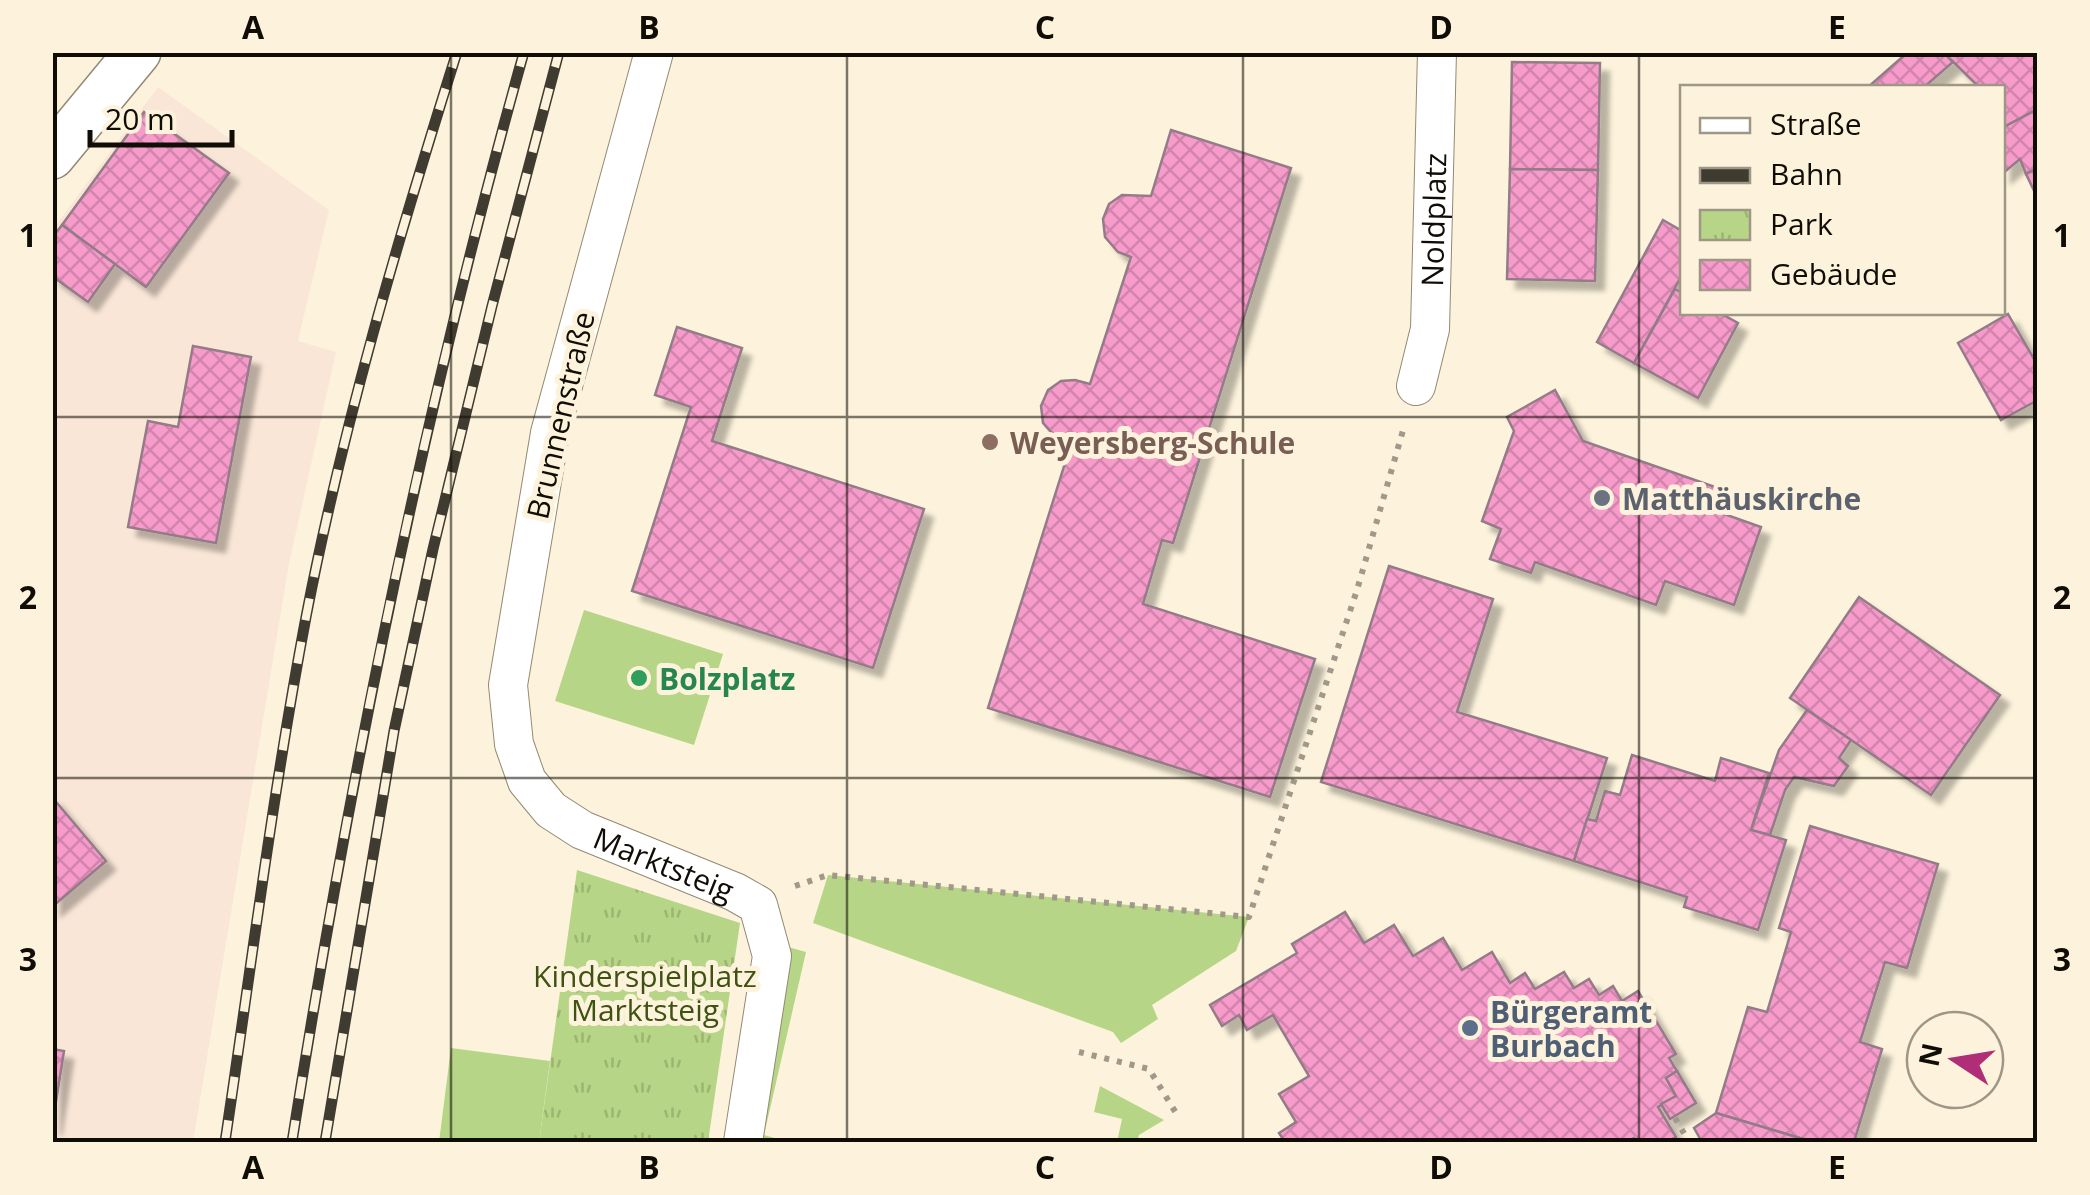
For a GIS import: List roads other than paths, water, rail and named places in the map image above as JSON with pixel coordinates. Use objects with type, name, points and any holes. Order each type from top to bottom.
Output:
[{"type":"street","points":[[52,156],[138,52]]},
{"type":"street","name":"Brunnenstraße","points":[[527,781],[514,744],[508,685],[550,433],[654,52]]},
{"type":"street","name":"Noldplatz","points":[[1416,386],[1430,329],[1437,52]]},
{"type":"street","name":"Marktsteig","points":[[527,781],[551,810],[582,830],[758,905],[772,956],[742,1142]]},
{"type":"railway","points":[[225,1142],[283,748],[321,545],[373,333],[457,52]]},
{"type":"railway","points":[[292,1142],[339,867],[392,594],[453,322],[524,52]]},
{"type":"railway","points":[[325,1142],[394,731],[433,549],[559,52]]},
{"type":"place","name":"Weyersberg-Schule","points":[[990,442]]},
{"type":"place","name":"Matthäuskirche","points":[[1602,498]]},
{"type":"place","name":"Bolzplatz","points":[[639,678]]},
{"type":"place","name":"Bürgeramt Burbach","points":[[1470,1028]]},
{"type":"park label","name":"Kinderspielplatz Marktsteig","points":[[645,992]]}]
